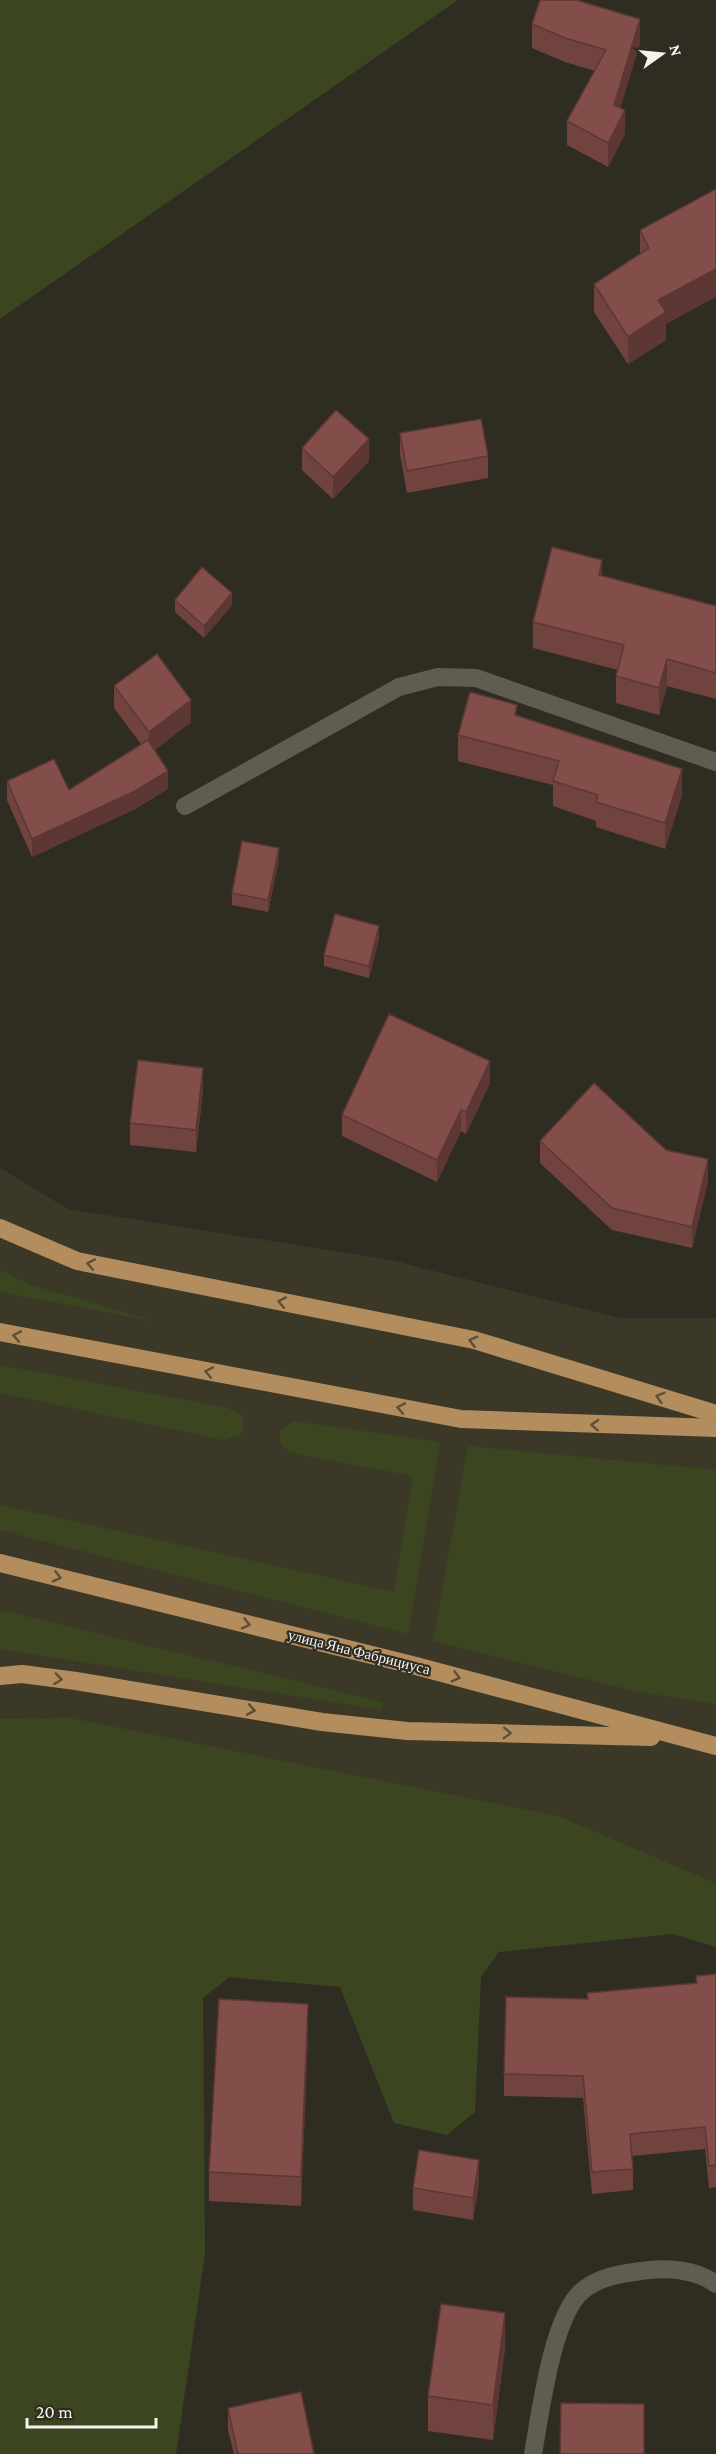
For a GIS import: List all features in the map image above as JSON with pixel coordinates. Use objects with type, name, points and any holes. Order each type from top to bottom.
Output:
[{"type":"main road","points":[[0,1228],[77,1261],[474,1340],[716,1414]]},
{"type":"main road","points":[[0,1332],[460,1419],[716,1428]]},
{"type":"main road","name":"улица Яна Фабрициуса","points":[[0,1563],[416,1666],[716,1746]]},
{"type":"main road","points":[[0,1676],[22,1674],[76,1681],[322,1722],[407,1731],[680,1738]]},
{"type":"street","points":[[185,806],[399,687],[438,677],[476,678],[716,762]]},
{"type":"street","points":[[533,2454],[556,2335],[580,2293],[608,2276],[653,2269],[684,2271],[716,2284]]},
{"type":"shaded area","points":[[0,1168],[68,1209],[391,1260],[620,1318],[716,1318],[716,1883],[559,1816],[67,1717],[0,1719]]},
{"type":"green space","points":[[0,0],[458,0],[0,319]]},
{"type":"green space","points":[[0,1270],[31,1285],[154,1321],[0,1292]]},
{"type":"green space","points":[[0,1365],[228,1408],[243,1417],[244,1426],[241,1434],[224,1440],[0,1393]]},
{"type":"green space","points":[[293,1421],[440,1442],[408,1634],[0,1530],[0,1505],[394,1592],[413,1476],[291,1453],[282,1444],[280,1431]]},
{"type":"green space","points":[[468,1446],[716,1470],[716,1704],[639,1692],[433,1641]]},
{"type":"green space","points":[[0,1610],[383,1702],[382,1710],[0,1649]]},
{"type":"green space","points":[[67,1717],[559,1816],[716,1883],[716,1947],[673,1934],[499,1952],[481,1977],[475,2112],[447,2135],[394,2123],[340,1987],[229,1977],[203,1998],[205,2254],[176,2454],[0,2454],[0,1719]]},
{"type":"building","points":[[540,0],[576,0],[640,19],[614,105],[625,110],[608,143],[567,121],[606,50],[565,38],[532,24]]},
{"type":"building","points":[[716,189],[716,269],[658,300],[666,312],[628,337],[594,284],[649,248],[640,230]]},
{"type":"building","points":[[336,410],[369,439],[333,477],[302,448]]},
{"type":"building","points":[[481,419],[488,456],[407,471],[400,433]]},
{"type":"building","points":[[552,547],[602,560],[599,575],[716,606],[716,673],[667,659],[659,688],[616,676],[624,645],[533,622]]},
{"type":"building","points":[[202,567],[232,593],[204,626],[175,600]]},
{"type":"building","points":[[157,654],[191,700],[149,732],[114,686]]},
{"type":"building","points":[[470,692],[517,705],[515,715],[682,769],[665,823],[596,802],[598,795],[553,781],[559,761],[458,735]]},
{"type":"building","points":[[148,740],[168,771],[135,791],[32,839],[7,781],[54,759],[69,790]]},
{"type":"building","points":[[242,841],[279,848],[268,900],[232,893]]},
{"type":"building","points":[[335,914],[379,926],[369,966],[324,955]]},
{"type":"building","points":[[389,1014],[490,1061],[466,1112],[461,1110],[437,1160],[342,1115]]},
{"type":"building","points":[[138,1060],[203,1068],[196,1130],[130,1123]]},
{"type":"building","points":[[594,1083],[666,1150],[708,1159],[692,1227],[612,1208],[540,1141]]},
{"type":"building","points":[[716,1974],[716,2165],[709,2166],[705,2127],[630,2134],[633,2169],[592,2172],[583,2076],[504,2074],[506,1997],[588,1999],[587,1993],[697,1983],[696,1976]]},
{"type":"building","points":[[219,1999],[308,2004],[301,2177],[209,2172]]},
{"type":"building","points":[[419,2150],[479,2160],[473,2198],[413,2188]]},
{"type":"building","points":[[441,2304],[505,2313],[493,2405],[428,2396]]},
{"type":"building","points":[[301,2392],[314,2454],[238,2454],[228,2408]]},
{"type":"building","points":[[561,2403],[644,2404],[644,2454],[560,2454]]}]
